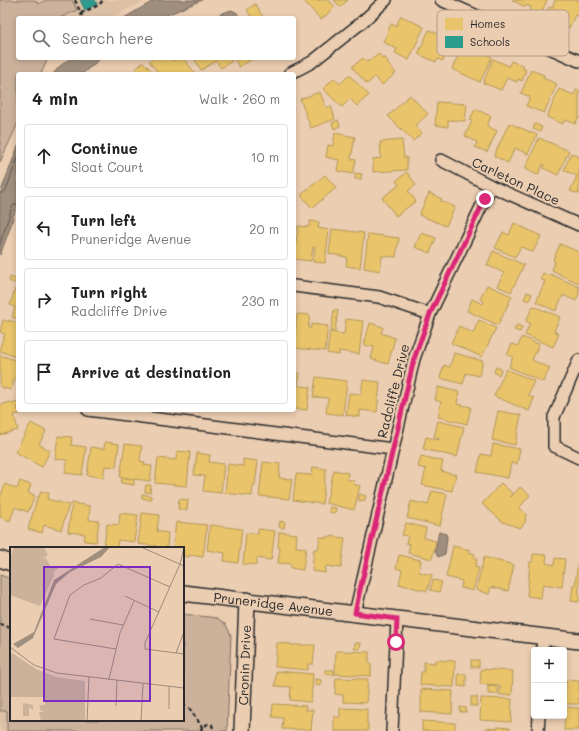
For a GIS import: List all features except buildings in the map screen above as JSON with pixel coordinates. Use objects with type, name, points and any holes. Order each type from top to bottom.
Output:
[{"type":"main road","points":[[0,559],[10,563]]},
{"type":"main road","name":"Pruneridge Avenue","points":[[184,593],[355,613],[542,643],[579,641]]},
{"type":"main road","name":"Cronin Drive","points":[[242,731],[248,600]]},
{"type":"street","points":[[293,72],[312,62],[361,24],[386,0]]},
{"type":"street","points":[[441,0],[464,10]]},
{"type":"street","points":[[568,56],[579,61]]},
{"type":"street","name":"Carleton Place","points":[[441,160],[491,186],[579,225]]},
{"type":"street","name":"Radcliffe Drive","points":[[355,613],[389,472],[414,359],[430,314],[491,186]]},
{"type":"street","points":[[296,286],[378,297],[430,314]]},
{"type":"street","points":[[579,360],[554,416],[554,446],[579,458]]},
{"type":"street","points":[[104,412],[393,449]]},
{"type":"street","points":[[392,731],[397,619]]},
{"type":"street","points":[[538,731],[539,719]]},
{"type":"path","points":[[75,0],[82,15],[99,5],[103,0]]},
{"type":"path","points":[[0,624],[10,628]]},
{"type":"path","points":[[185,707],[190,710],[202,727]]},
{"type":"path","points":[[201,731],[202,727],[206,724],[210,724],[214,731]]},
{"type":"shaded area","points":[[0,0],[147,0],[113,16],[16,16],[18,72]]},
{"type":"shaded area","points":[[0,0],[35,0],[38,4],[47,0],[72,0],[77,10],[64,16],[16,16],[16,60],[47,60],[42,72],[16,72],[16,127],[0,162]]},
{"type":"shaded area","points":[[0,575],[10,579],[10,721],[184,721],[184,614],[217,618],[226,625],[231,635],[227,731],[7,731],[7,711],[0,711]]},
{"type":"shaded area","points":[[0,711],[7,711],[7,731],[0,731]]},
{"type":"water","points":[[155,0],[202,0],[165,16],[127,16]]},
{"type":"water","points":[[231,10],[238,14],[238,16],[218,15]]},
{"type":"water","points":[[68,60],[99,60],[84,72],[55,72]]},
{"type":"water","points":[[16,151],[16,208],[0,255],[0,194]]},
{"type":"water","points":[[439,532],[446,534],[447,537],[445,554],[438,557],[435,551]]},
{"type":"route","points":[[396,642],[397,619],[355,613],[389,472],[414,359],[430,314],[485,199]]}]
